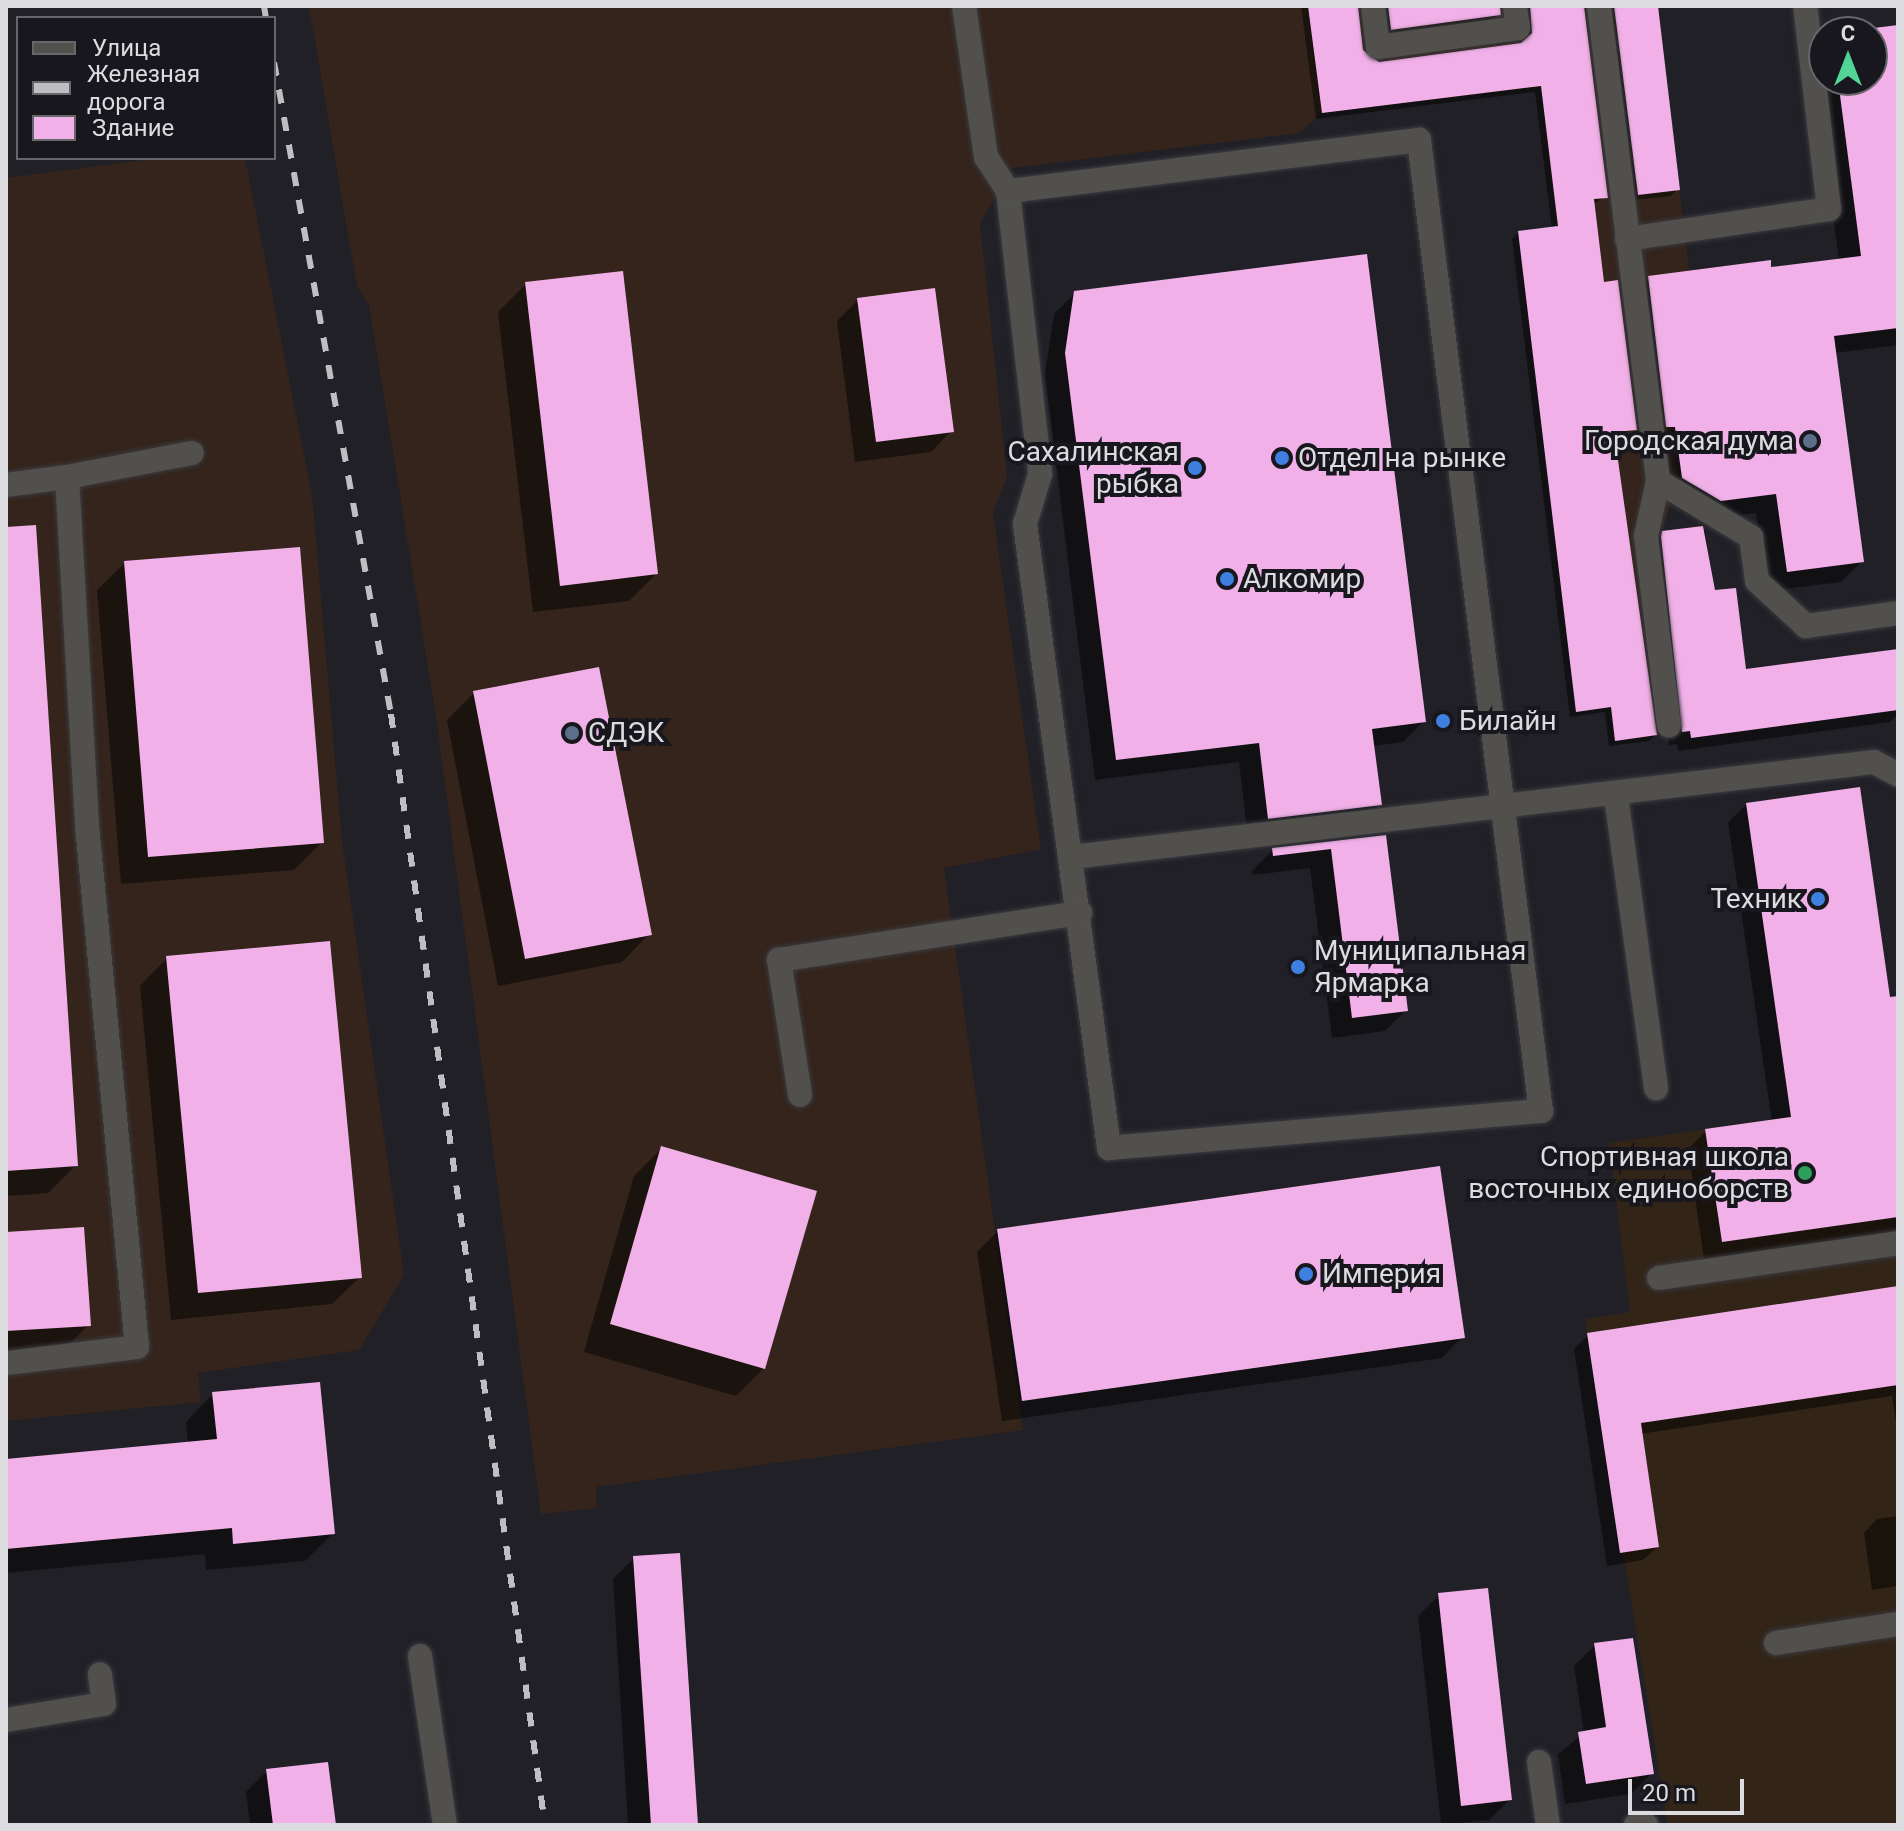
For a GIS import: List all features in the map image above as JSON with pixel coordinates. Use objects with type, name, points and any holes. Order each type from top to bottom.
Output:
[{"type":"street","points":[[964,6],[986,157],[1008,191],[1040,474],[1025,524],[1080,913],[1109,1148],[1541,1111],[1419,140],[1008,191]]},
{"type":"street","points":[[1373,6],[1378,47],[1518,28],[1515,6]]},
{"type":"street","points":[[1599,6],[1658,481],[1646,536],[1669,726]]},
{"type":"street","points":[[1627,239],[1829,209],[1805,6]]},
{"type":"street","points":[[6,485],[67,477],[192,453]]},
{"type":"street","points":[[6,1363],[137,1347],[88,836],[67,477]]},
{"type":"street","points":[[1658,481],[1751,537],[1757,581],[1806,626],[1898,613]]},
{"type":"street","points":[[1072,857],[1616,796],[1874,762],[1898,775]]},
{"type":"street","points":[[1616,796],[1656,1088]]},
{"type":"street","points":[[800,1095],[779,960],[1080,913]]},
{"type":"street","points":[[1659,1278],[1898,1243]]},
{"type":"street","points":[[1776,1643],[1898,1624]]},
{"type":"street","points":[[420,1656],[445,1825]]},
{"type":"street","points":[[6,1720],[104,1704],[100,1674]]},
{"type":"street","points":[[1539,1762],[1548,1825]]},
{"type":"street","points":[[1636,1825],[1646,1825]]},
{"type":"shaded area","points":[[309,6],[1658,6],[1689,271],[1652,276],[1679,482],[1661,531],[1687,732],[1615,741],[1541,87],[1322,113],[1299,133],[1012,168],[980,223],[1007,477],[993,513],[1041,849],[944,868],[1023,1430],[596,1487],[596,1508],[541,1514],[436,716],[369,305],[357,287]]},
{"type":"shaded area","points":[[144,160],[245,160],[312,494],[342,841],[404,1275],[359,1350],[198,1373],[201,1402],[6,1421],[6,178]]},
{"type":"shaded area","points":[[1898,1102],[1898,1825],[1668,1825],[1585,1319],[1630,1312],[1609,1143]]},
{"type":"building","points":[[1308,6],[1358,6],[1363,50],[1379,62],[1521,43],[1532,33],[1530,6],[1584,6],[1608,198],[1594,199],[1604,282],[1618,280],[1637,430],[1614,432],[1657,735],[1615,741],[1611,707],[1576,712],[1518,231],[1558,226],[1541,86],[1322,113]]},
{"type":"building","points":[[1388,6],[1500,6],[1501,15],[1391,30]]},
{"type":"building","points":[[1614,6],[1658,6],[1680,190],[1638,195]]},
{"type":"building","points":[[1898,25],[1898,328],[1834,336],[1864,562],[1787,572],[1776,494],[1721,501],[1682,478],[1675,427],[1666,427],[1648,276],[1771,260],[1771,267],[1861,256],[1840,96],[1888,96],[1888,26]]},
{"type":"building","points":[[1367,254],[1426,722],[1372,729],[1382,805],[1268,819],[1259,743],[1116,760],[1065,353],[1074,291]]},
{"type":"building","points":[[623,271],[658,574],[560,586],[525,282]]},
{"type":"building","points":[[935,288],[954,432],[876,442],[857,298]]},
{"type":"building","points":[[36,525],[78,1166],[6,1171],[6,527]]},
{"type":"building","points":[[1703,526],[1715,590],[1736,588],[1746,669],[1898,649],[1898,710],[1691,738],[1690,731],[1682,732],[1661,537],[1662,531]]},
{"type":"building","points":[[300,547],[324,843],[148,857],[124,561]]},
{"type":"building","points":[[599,667],[652,935],[525,959],[473,691]]},
{"type":"building","points":[[1860,787],[1890,997],[1898,996],[1898,1217],[1722,1242],[1705,1129],[1791,1117],[1746,803]]},
{"type":"building","points":[[1386,835],[1408,1011],[1352,1018],[1331,849],[1273,856],[1272,848]]},
{"type":"building","points":[[330,941],[362,1278],[198,1293],[166,956]]},
{"type":"building","points":[[661,1146],[817,1191],[765,1369],[610,1324]]},
{"type":"building","points":[[1440,1166],[1465,1338],[1022,1401],[997,1229]]},
{"type":"building","points":[[84,1227],[91,1326],[6,1331],[6,1232]]},
{"type":"building","points":[[1898,1286],[1898,1385],[1641,1423],[1659,1547],[1620,1553],[1587,1333]]},
{"type":"building","points":[[320,1382],[335,1534],[233,1544],[232,1528],[6,1549],[6,1459],[217,1439],[212,1392]]},
{"type":"building","points":[[680,1553],[698,1825],[651,1825],[633,1556]]},
{"type":"building","points":[[1488,1588],[1512,1800],[1461,1806],[1438,1593]]},
{"type":"building","points":[[1633,1638],[1654,1774],[1586,1784],[1578,1732],[1606,1727],[1594,1643]]},
{"type":"building","points":[[328,1762],[336,1825],[273,1825],[266,1769]]},
{"type":"railway","points":[[264,6],[266,16]]},
{"type":"railway","points":[[276,73],[391,714],[545,1825]]},
{"type":"place","name":"Городская дума","points":[[1810,441]]},
{"type":"place","name":"Отдел на рынке","points":[[1282,458]]},
{"type":"place","name":"Сахалинская рыбка","points":[[1195,468]]},
{"type":"place","name":"Алкомир","points":[[1227,579]]},
{"type":"place","name":"Билайн","points":[[1443,721]]},
{"type":"place","name":"СДЭК","points":[[572,733]]},
{"type":"place","name":"Техник","points":[[1818,899]]},
{"type":"place","name":"Муниципальная Ярмарка","points":[[1298,967]]},
{"type":"place","name":"Спортивная школа восточных единоборств","points":[[1805,1173]]},
{"type":"place","name":"Империя","points":[[1306,1274]]}]
